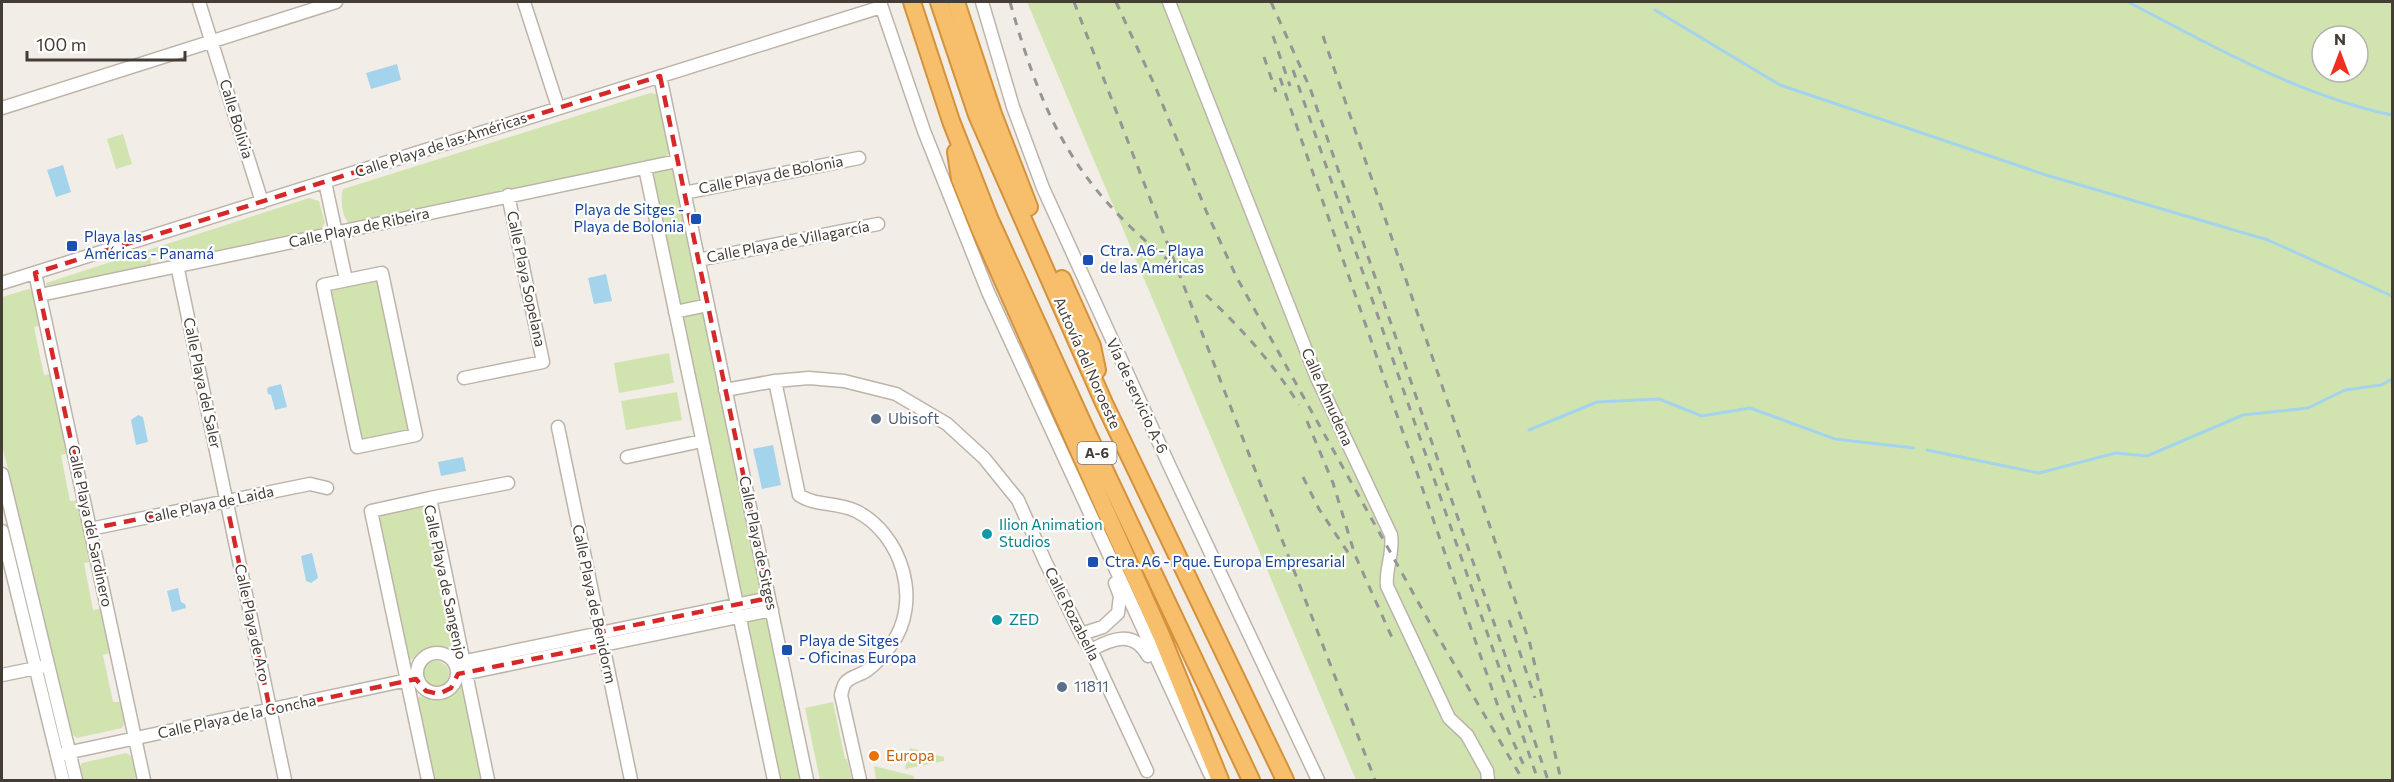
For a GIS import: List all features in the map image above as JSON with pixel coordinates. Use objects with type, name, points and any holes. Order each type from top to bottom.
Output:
[{"type":"highway","name":"Autovía del Noroeste","points":[[912,2],[951,121],[989,218],[1089,437],[1251,780]]},
{"type":"highway","name":"Autovía del Noroeste","points":[[939,2],[977,115],[1104,403],[1285,780]]},
{"type":"highway","points":[[957,2],[993,114],[1030,210],[1092,346],[1104,403]]},
{"type":"highway","points":[[951,121],[960,179],[980,229],[1161,635],[1220,780]]},
{"type":"street","name":"Calle Bolivia","points":[[199,2],[262,202]]},
{"type":"street","points":[[2,108],[336,2]]},
{"type":"street","points":[[524,2],[558,107]]},
{"type":"street","name":"Vía de servicio A-6","points":[[982,2],[1013,106],[1043,188],[1170,468],[1318,780]]},
{"type":"street","name":"Calle Almudena","points":[[1169,2],[1317,378],[1391,535],[1392,545],[1386,577],[1390,593],[1449,718],[1467,735],[1487,771],[1488,780]]},
{"type":"street","points":[[880,4],[924,131],[988,292],[1201,757]]},
{"type":"street","name":"Calle Playa de las Américas","points":[[2,283],[660,76],[880,4]]},
{"type":"street","name":"Calle Playa de Sitges","points":[[660,76],[807,780]]},
{"type":"street","name":"Calle Playa de Bolonia","points":[[684,193],[859,158]]},
{"type":"street","name":"Calle Playa de Ribeira","points":[[40,295],[677,160]]},
{"type":"street","points":[[645,168],[739,610],[770,780]]},
{"type":"street","points":[[326,182],[346,280]]},
{"type":"street","name":"Calle Playa Sopelana","points":[[464,378],[543,362],[508,195]]},
{"type":"street","name":"Calle Playa de Villagarcía","points":[[698,260],[878,224]]},
{"type":"street","name":"Calle Playa del Saler","points":[[177,265],[226,501]]},
{"type":"street","name":"Calle Playa del Sardinero","points":[[35,273],[144,780]]},
{"type":"street","points":[[382,273],[416,435],[357,447],[323,285],[346,280],[382,273]]},
{"type":"street","points":[[675,312],[708,305]]},
{"type":"street","name":"Calle Rozabella","points":[[725,390],[775,381],[810,378],[844,381],[896,394],[947,424],[984,458],[1018,500],[1045,561],[1091,650],[1147,771]]},
{"type":"street","points":[[775,381],[799,495],[808,501],[834,503],[856,511],[877,525],[894,548],[904,573],[907,595],[904,616],[896,638],[882,658],[845,683],[841,695],[860,780]]},
{"type":"street","name":"Calle Playa de Benidorm","points":[[558,427],[631,780]]},
{"type":"street","points":[[627,457],[702,441]]},
{"type":"street","points":[[2,474],[76,780]]},
{"type":"street","points":[[1074,478],[1120,596],[1118,613],[1103,627],[1081,634]]},
{"type":"street","points":[[430,498],[508,483]]},
{"type":"street","name":"Calle Playa de Laida","points":[[90,529],[310,484],[327,488]]},
{"type":"street","name":"Calle Playa de Sangenjo","points":[[428,780],[412,679],[371,511],[430,498],[460,668],[488,780]]},
{"type":"street","name":"Calle Playa de Aro","points":[[226,501],[285,780]]},
{"type":"street","points":[[15,530],[2,533],[63,780]]},
{"type":"street","points":[[460,668],[600,632],[771,604]]},
{"type":"street","points":[[460,668],[603,645],[739,610]]},
{"type":"street","points":[[1091,650],[1111,639],[1126,638],[1143,646],[1214,780]]},
{"type":"street","points":[[431,653],[445,654],[460,668],[451,688],[439,694],[426,691],[412,679],[420,661],[431,653]]},
{"type":"street","points":[[2,675],[48,665]]},
{"type":"street","name":"Calle Playa de la Concha","points":[[57,755],[412,679]]},
{"type":"street","points":[[1284,708],[1326,780]]},
{"type":"highlighted area","points":[[660,76],[769,598],[600,632],[603,645],[458,674],[451,688],[439,694],[426,691],[416,679],[270,710],[226,501],[90,529],[35,273]]},
{"type":"green space","points":[[1027,2],[2392,2],[2392,780],[1356,780]]},
{"type":"green space","points":[[650,93],[657,94],[658,98],[670,151],[666,157],[349,223],[343,212],[343,189]]},
{"type":"green space","points":[[123,134],[132,164],[116,169],[107,139]]},
{"type":"green space","points":[[669,166],[674,170],[701,298],[699,302],[682,306],[678,304],[651,173],[654,169]]},
{"type":"green space","points":[[309,198],[319,201],[325,223],[320,230],[198,255],[197,248],[150,258],[151,265],[47,286],[46,283]]},
{"type":"green space","points":[[377,279],[408,432],[363,442],[331,289]]},
{"type":"green space","points":[[29,289],[33,291],[42,325],[34,327],[44,375],[52,374],[70,453],[61,455],[70,501],[79,500],[91,562],[84,563],[93,610],[100,609],[110,653],[103,655],[113,702],[120,702],[125,722],[122,728],[77,738],[72,734],[2,445],[2,297]]},
{"type":"green space","points":[[701,312],[705,314],[762,589],[759,594],[744,597],[739,595],[681,321],[683,316]]},
{"type":"green space","points":[[669,353],[674,383],[619,393],[614,363]]},
{"type":"green space","points":[[677,392],[682,420],[626,430],[621,401]]},
{"type":"green space","points":[[425,506],[455,649],[452,652],[426,649],[409,660],[379,516]]},
{"type":"green space","points":[[765,617],[768,620],[803,780],[779,780],[747,624],[749,621]]},
{"type":"green space","points":[[436,661],[445,665],[449,674],[445,683],[436,687],[427,683],[423,674],[427,665]]},
{"type":"green space","points":[[459,687],[464,688],[482,780],[434,780],[418,698],[420,696],[432,699],[446,698]]},
{"type":"green space","points":[[833,702],[845,759],[847,759],[852,780],[820,780],[805,708]]},
{"type":"green space","points":[[910,748],[944,757],[944,761],[905,769]]},
{"type":"green space","points":[[126,753],[131,756],[137,778],[83,780],[80,767],[82,763]]},
{"type":"green space","points":[[874,766],[914,776],[914,779],[876,780]]},
{"type":"water","points":[[397,64],[401,80],[371,89],[366,73]]},
{"type":"water","points":[[63,165],[71,192],[56,197],[47,170]]},
{"type":"water","points":[[606,274],[612,301],[594,304],[588,278]]},
{"type":"water","points":[[281,384],[287,407],[275,410],[267,389]]},
{"type":"water","points":[[138,415],[143,417],[148,442],[136,445],[131,420]]},
{"type":"water","points":[[773,445],[781,485],[762,489],[753,449]]},
{"type":"water","points":[[463,457],[466,471],[441,476],[438,462]]},
{"type":"water","points":[[312,553],[318,578],[311,583],[306,581],[301,556]]},
{"type":"water","points":[[178,588],[181,602],[186,608],[172,612],[167,591]]},
{"type":"waterway","points":[[2128,2],[2257,68],[2323,95],[2392,115]]},
{"type":"waterway","points":[[1655,10],[1780,85],[2046,175],[2268,240],[2392,296]]},
{"type":"waterway","points":[[1927,450],[2039,473],[2116,453],[2147,456],[2243,415],[2308,408],[2345,390],[2381,385],[2392,379]]},
{"type":"waterway","points":[[1529,430],[1597,402],[1659,399],[1702,416],[1750,408],[1835,439],[1914,448]]},
{"type":"railway","points":[[1010,2],[1035,79],[1065,144],[1084,174],[1107,203],[1167,259]]},
{"type":"railway","points":[[1074,2],[1375,780]]},
{"type":"railway","points":[[1116,2],[1155,86],[1207,213],[1237,278],[1431,625],[1523,780]]},
{"type":"railway","points":[[1271,2],[1310,88],[1548,780]]},
{"type":"railway","points":[[1273,36],[1290,86]]},
{"type":"railway","points":[[1323,36],[1530,644],[1561,780]]},
{"type":"railway","points":[[1264,57],[1276,92]]},
{"type":"railway","points":[[1293,70],[1538,780]]},
{"type":"railway","points":[[1280,78],[1500,712],[1525,768]]},
{"type":"railway","points":[[1206,295],[1256,347],[1279,375],[1299,405]]},
{"type":"railway","points":[[1307,421],[1333,483],[1355,555],[1394,642]]},
{"type":"railway","points":[[1303,477],[1319,509],[1349,554]]},
{"type":"railway","points":[[1509,620],[1535,698]]},
{"type":"place","name":"Playa de Sitges - Playa de Bolonia","points":[[696,219]]},
{"type":"place","name":"Playa las Américas - Panamá","points":[[72,246]]},
{"type":"place","name":"Ctra. A6 - Playa de las Américas","points":[[1088,260]]},
{"type":"place","name":"Ubisoft","points":[[876,419]]},
{"type":"place","name":"Ilion Animation Studios","points":[[987,534]]},
{"type":"place","name":"Ctra. A6 - Pque. Europa Empresarial","points":[[1093,562]]},
{"type":"place","name":"ZED","points":[[997,620]]},
{"type":"place","name":"Playa de Sitges - Oficinas Europa","points":[[787,650]]},
{"type":"place","name":"11811","points":[[1062,687]]},
{"type":"place","name":"Europa","points":[[874,756]]}]
